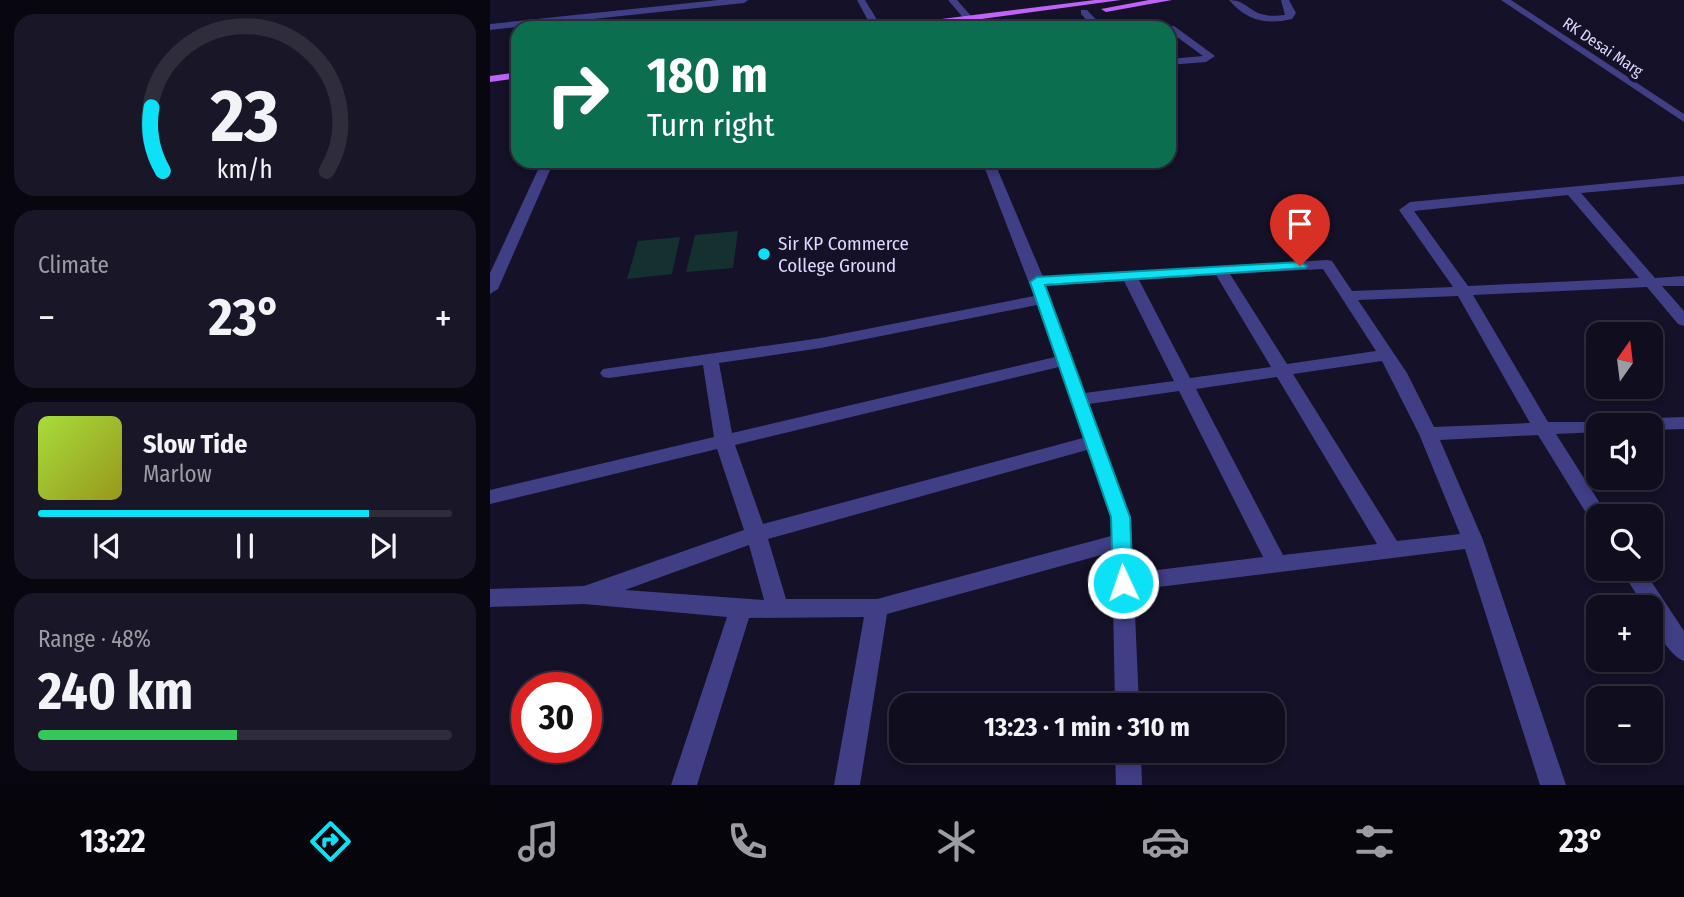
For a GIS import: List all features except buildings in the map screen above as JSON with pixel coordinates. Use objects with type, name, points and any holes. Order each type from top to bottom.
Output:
[{"type":"main road","points":[[965,21],[1118,0]]},
{"type":"main road","points":[[1030,21],[1168,0]]},
{"type":"main road","points":[[490,79],[511,76]]},
{"type":"main road","points":[[490,89],[511,87]]},
{"type":"street","points":[[625,13],[626,0]]},
{"type":"street","points":[[548,21],[744,0]]},
{"type":"street","points":[[861,0],[873,21]]},
{"type":"street","points":[[952,0],[969,19]]},
{"type":"street","points":[[1233,0],[1251,18],[1259,19],[1289,17],[1291,13],[1285,0]]},
{"type":"street","name":"RK Desai Marg","points":[[1505,0],[1684,119]]},
{"type":"street","points":[[1084,12],[1092,21]]},
{"type":"street","points":[[490,27],[511,25]]},
{"type":"street","points":[[1176,31],[1210,56],[1206,59],[1176,61]]},
{"type":"street","points":[[1176,43],[1191,41]]},
{"type":"street","points":[[490,289],[545,168]]},
{"type":"street","points":[[991,168],[1041,290],[1121,517],[1127,693]]},
{"type":"street","points":[[1590,504],[1543,429],[1462,289],[1406,210],[1410,207],[1684,180]]},
{"type":"street","points":[[1571,190],[1684,321]]},
{"type":"street","points":[[609,373],[821,343],[1041,290],[1129,276],[1327,264],[1398,373],[1428,435],[1473,541],[1553,785]]},
{"type":"street","points":[[1220,270],[1392,550]]},
{"type":"street","points":[[1129,276],[1277,564]]},
{"type":"street","points":[[1348,296],[1684,281]]},
{"type":"street","points":[[1080,400],[1387,355]]},
{"type":"street","points":[[710,359],[724,441],[757,534],[778,609]]},
{"type":"street","points":[[490,498],[1065,360]]},
{"type":"street","points":[[1663,424],[1684,423]]},
{"type":"street","points":[[1428,435],[1586,427]]},
{"type":"street","points":[[584,595],[757,534],[1095,441]]},
{"type":"street","points":[[490,598],[584,595],[741,609],[877,608],[1121,541]]},
{"type":"street","points":[[1123,583],[1473,541]]},
{"type":"street","points":[[1640,581],[1684,651]]},
{"type":"street","points":[[847,785],[877,608]]},
{"type":"street","points":[[684,785],[741,609]]},
{"type":"street","points":[[1128,763],[1129,785]]},
{"type":"green space","points":[[738,231],[733,268],[686,272],[695,235]]},
{"type":"green space","points":[[680,237],[672,274],[627,279],[638,241]]},
{"type":"place","name":"Sir KP Commerce College Ground","points":[[764,254]]},
{"type":"route","points":[[1123,583],[1121,517],[1037,282],[1300,266]]}]
